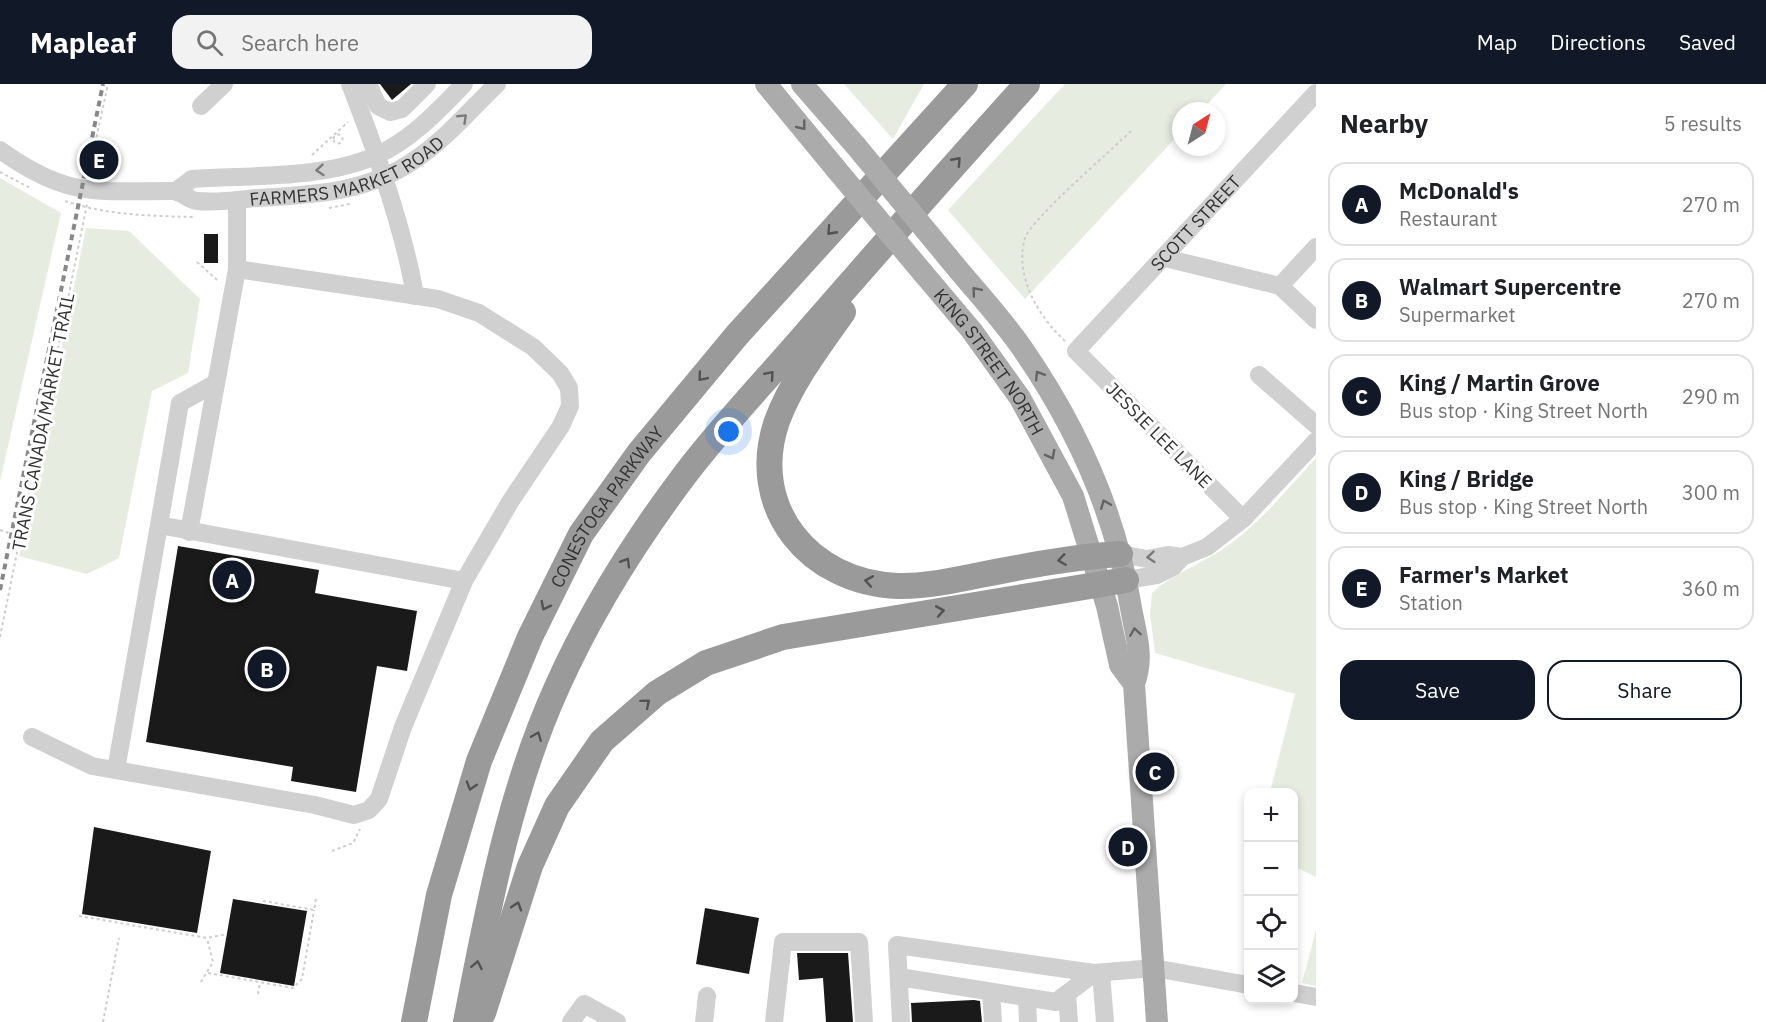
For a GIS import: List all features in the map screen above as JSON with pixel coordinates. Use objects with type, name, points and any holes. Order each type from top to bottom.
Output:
[{"type":"highway","points":[[899,156],[950,84]]},
{"type":"highway","name":"CONESTOGA PARKWAY","points":[[414,1022],[439,895],[478,761],[530,637],[581,534],[639,453],[737,334],[965,84]]},
{"type":"highway","points":[[466,1022],[499,867],[523,772],[557,687],[594,615],[642,535],[688,471],[918,205],[1027,84]]},
{"type":"highway","points":[[918,205],[793,386],[777,421],[770,451],[771,477],[773,495],[782,518],[808,553],[833,571],[898,586],[944,582],[1092,556],[1120,554]]},
{"type":"highway","points":[[480,1022],[530,866],[557,806],[602,741],[657,693],[706,663],[783,637],[1114,583]]},
{"type":"main road","name":"KING STREET NORTH","points":[[766,84],[972,331],[1020,398],[1073,496],[1092,556],[1114,583]]},
{"type":"main road","name":"KING STREET NORTH","points":[[802,84],[856,146],[1022,349],[1051,395],[1112,520],[1120,554],[1114,583],[1120,665],[1134,684],[1157,1022]]},
{"type":"street","points":[[201,106],[223,84]]},
{"type":"street","points":[[350,84],[383,177],[411,271],[415,296]]},
{"type":"street","points":[[368,84],[378,106],[390,112],[402,109],[427,84]]},
{"type":"street","name":"FARMERS MARKET ROAD","points":[[176,191],[192,179],[332,169],[376,156],[417,129],[464,84]]},
{"type":"street","name":"FARMERS MARKET ROAD","points":[[0,150],[46,178],[82,190],[102,193],[176,191],[194,201],[317,194],[383,177],[413,162],[433,146],[497,84]]},
{"type":"street","name":"SCOTT STREET","points":[[1076,351],[1165,258],[1316,93]]},
{"type":"street","points":[[189,532],[237,269],[237,200]]},
{"type":"street","points":[[1280,286],[1316,247]]},
{"type":"street","points":[[1165,258],[1280,286],[1316,320]]},
{"type":"street","points":[[32,737],[92,766],[315,805],[354,815],[369,810],[379,799],[403,727],[464,581],[498,520],[561,426],[570,406],[569,388],[560,373],[533,347],[502,326],[464,306],[415,296],[237,269]]},
{"type":"street","name":"JESSIE LEE LANE","points":[[1076,351],[1243,519]]},
{"type":"street","points":[[1259,375],[1316,425]]},
{"type":"street","points":[[116,770],[180,403],[216,383]]},
{"type":"street","points":[[1120,554],[1147,559],[1168,555],[1182,557],[1207,548],[1243,519],[1316,441]]},
{"type":"street","points":[[159,525],[464,581]]},
{"type":"street","points":[[1114,583],[1157,575],[1173,567],[1182,557]]},
{"type":"street","points":[[774,1022],[783,942],[859,942],[864,1022]]},
{"type":"street","points":[[901,1022],[897,945],[1098,973],[1154,968],[1244,984]]},
{"type":"street","points":[[898,977],[1056,1002],[1098,973]]},
{"type":"street","points":[[1098,973],[1105,1022]]},
{"type":"street","points":[[991,992],[993,1022]]},
{"type":"street","points":[[1067,994],[1069,1022]]},
{"type":"street","points":[[1298,994],[1316,997]]},
{"type":"street","points":[[704,1022],[707,996]]},
{"type":"street","points":[[1027,998],[1028,1022]]},
{"type":"street","points":[[571,1022],[584,1004],[617,1022]]},
{"type":"path","points":[[107,170],[94,165],[92,158],[108,84]]},
{"type":"path","points":[[310,157],[350,120]]},
{"type":"path","points":[[1076,351],[1055,332],[1033,302],[1022,266],[1026,237],[1044,214],[1132,130]]},
{"type":"path","name":"TRANS CANADA/MARKET TRAIL","points":[[0,637],[87,207],[152,216],[195,217]]},
{"type":"path","points":[[197,262],[217,280]]},
{"type":"path","points":[[0,530],[20,537]]},
{"type":"path","points":[[332,851],[353,843],[369,810]]},
{"type":"path","points":[[208,973],[293,988],[300,982],[316,898]]},
{"type":"path","points":[[263,901],[314,910]]},
{"type":"path","points":[[79,915],[207,938],[227,934]]},
{"type":"path","points":[[103,1022],[119,938]]},
{"type":"path","points":[[201,982],[213,962],[207,938]]},
{"type":"path","points":[[258,994],[260,982]]},
{"type":"shaded area","points":[[844,84],[924,84],[893,139]]},
{"type":"shaded area","points":[[1065,84],[1226,84],[1209,102],[1172,102],[1172,142],[1025,299],[948,210]]},
{"type":"shaded area","points":[[0,178],[61,213],[0,481]]},
{"type":"shaded area","points":[[86,228],[129,231],[200,299],[188,373],[152,391],[119,558],[87,574],[19,556]]},
{"type":"shaded area","points":[[1316,458],[1316,877],[1298,868],[1298,788],[1271,788],[1295,694],[1155,653],[1150,614],[1152,593],[1168,580],[1214,555],[1249,529]]},
{"type":"shaded area","points":[[1316,930],[1316,986],[1302,983]]},
{"type":"building","points":[[380,84],[411,84],[392,100]]},
{"type":"building","points":[[204,234],[218,234],[218,263],[204,263]]},
{"type":"building","points":[[178,546],[319,570],[315,593],[417,611],[407,671],[377,666],[356,792],[291,781],[293,767],[146,742]]},
{"type":"building","points":[[94,827],[211,851],[197,933],[82,914]]},
{"type":"building","points":[[233,899],[307,911],[294,986],[220,973]]},
{"type":"building","points":[[705,908],[759,918],[749,974],[696,964]]},
{"type":"building","points":[[797,953],[848,953],[853,1022],[826,1022],[823,978],[799,980]]},
{"type":"building","points":[[980,1001],[982,1022],[912,1022],[911,1003]]},
{"type":"railway","points":[[0,590],[103,84]]},
{"type":"place","name":"Farmer's Market","points":[[99,160]]},
{"type":"place","name":"McDonald's","points":[[232,580]]},
{"type":"place","name":"Walmart Supercentre","points":[[267,669]]},
{"type":"place","name":"King / Martin Grove","points":[[1155,772]]},
{"type":"place","name":"King / Bridge","points":[[1128,847]]}]
